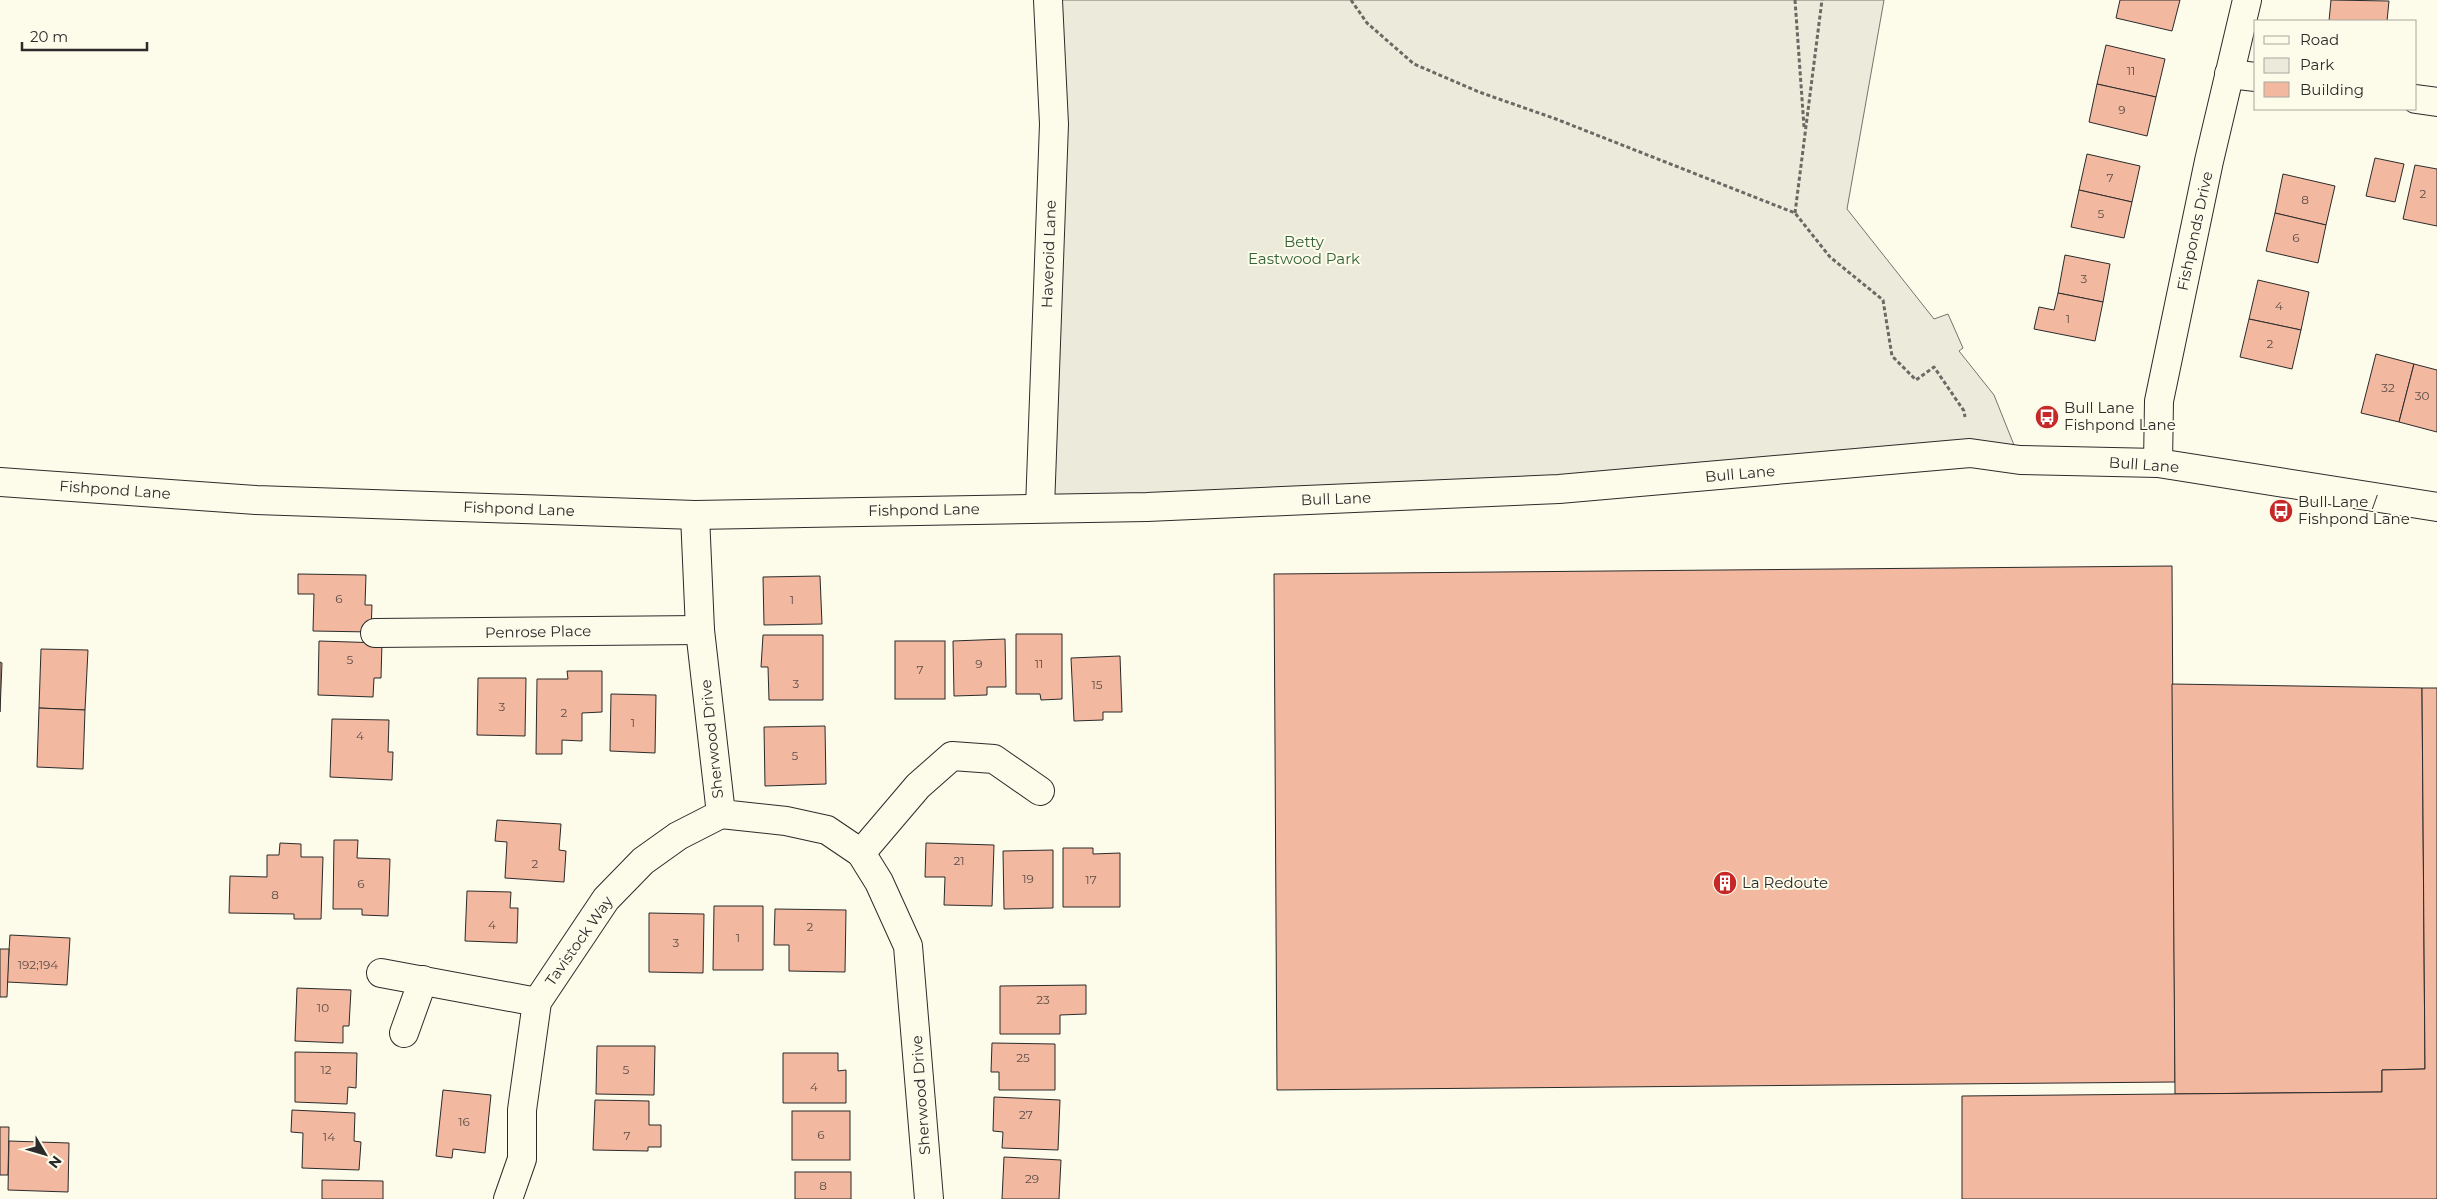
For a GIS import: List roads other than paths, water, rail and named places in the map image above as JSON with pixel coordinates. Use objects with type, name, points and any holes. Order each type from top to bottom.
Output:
[{"type":"street","name":"Haveroid Lane","points":[[1040,508],[1054,124],[1048,0]]},
{"type":"street","name":"Fishponds Drive","points":[[2158,463],[2159,401],[2229,74],[2247,0]]},
{"type":"street","points":[[2229,74],[2254,77]]},
{"type":"street","points":[[2417,99],[2437,102]]},
{"type":"street","name":"Bull Lane","points":[[1040,508],[1148,507],[1559,489],[1970,454],[2020,460],[2158,463],[2437,507]]},
{"type":"street","name":"Fishpond Lane","points":[[0,482],[256,500],[695,515],[1040,508]]},
{"type":"street","name":"Sherwood Drive","points":[[695,515],[700,630],[720,814],[786,821],[827,830],[861,853],[879,882],[908,946],[929,1199]]},
{"type":"street","name":"Penrose Place","points":[[375,633],[700,630]]},
{"type":"street","points":[[861,853],[918,786],[952,756],[994,759],[1040,792]]},
{"type":"street","name":"Tavistock Way","points":[[508,1199],[522,1159],[523,1100],[537,1002],[606,899],[643,861],[678,836],[720,814]]},
{"type":"street","name":"Tavistock Way","points":[[381,973],[537,1002]]},
{"type":"street","points":[[404,1033],[423,980]]},
{"type":"place","name":"Bull Lane Fishpond Lane","points":[[2047,417]]},
{"type":"place","name":"Bull Lane / Fishpond Lane","points":[[2281,511]]},
{"type":"place","name":"La Redoute","points":[[1725,883]]},
{"type":"park label","name":"Betty Eastwood Park","points":[[1304,250]]}]
